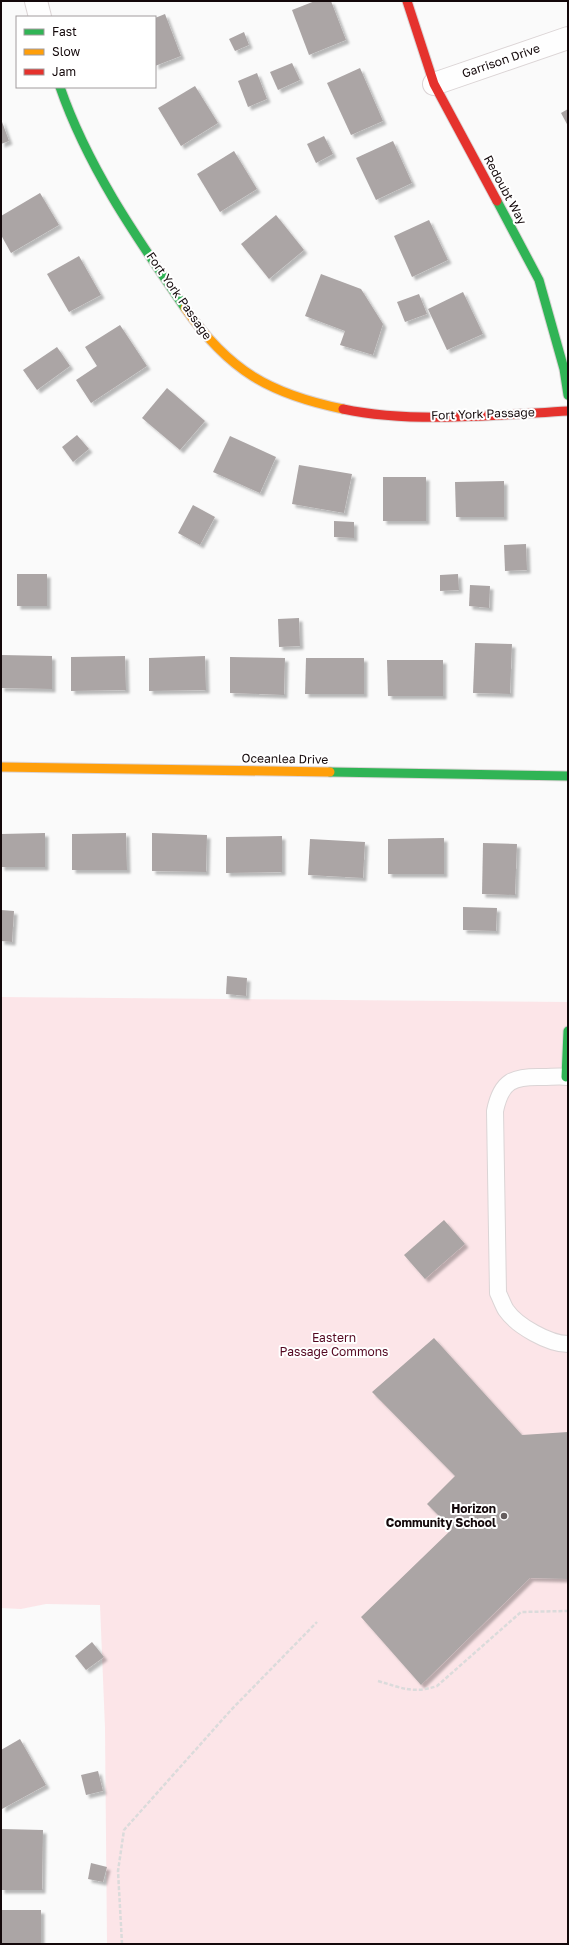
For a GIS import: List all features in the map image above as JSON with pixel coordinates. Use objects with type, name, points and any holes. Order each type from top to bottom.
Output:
[{"type":"street","points":[[36,1],[40,16]]},
{"type":"street","name":"Redoubt Way","points":[[407,1],[434,84],[539,280],[564,369],[568,395]]},
{"type":"street","name":"Garrison Drive","points":[[434,84],[568,38]]},
{"type":"street","name":"Fort York Passage","points":[[60,88],[74,128],[98,174],[120,210],[191,317],[210,342],[236,366],[281,392],[325,406],[411,416],[568,411]]},
{"type":"street","name":"Oceanlea Drive","points":[[1,767],[568,776]]},
{"type":"street","points":[[567,1077],[568,1031]]},
{"type":"lane","points":[[567,1077],[523,1076],[506,1085],[498,1096],[495,1112],[498,1293],[506,1311],[522,1326],[544,1338],[568,1344]]},
{"type":"path","points":[[378,1681],[409,1690],[423,1691],[437,1686],[521,1612],[568,1611]]},
{"type":"path","points":[[122,1944],[118,1871],[124,1830],[231,1710],[317,1622]]},
{"type":"green space","name":"Eastern Passage Commons","points":[[1,997],[568,1002],[568,1944],[107,1944],[105,1728],[100,1605],[46,1604],[21,1609],[1,1608]]},
{"type":"building","points":[[315,1],[331,1],[346,40],[309,55],[292,10]]},
{"type":"building","points":[[165,14],[181,56],[156,66],[156,18]]},
{"type":"building","points":[[244,32],[249,45],[235,51],[229,39]]},
{"type":"building","points":[[292,63],[300,80],[278,90],[270,72]]},
{"type":"building","points":[[360,68],[383,121],[351,135],[327,83]]},
{"type":"building","points":[[257,73],[267,99],[248,107],[238,81]]},
{"type":"building","points":[[195,86],[218,123],[181,146],[158,108]]},
{"type":"building","points":[[568,109],[568,126],[561,113]]},
{"type":"building","points":[[1,119],[9,141],[1,144]]},
{"type":"building","points":[[324,136],[333,154],[316,163],[307,144]]},
{"type":"building","points":[[393,141],[412,183],[376,200],[356,158]]},
{"type":"building","points":[[234,151],[257,189],[220,212],[197,174]]},
{"type":"building","points":[[40,193],[59,225],[11,253],[1,235],[1,216]]},
{"type":"building","points":[[276,215],[304,250],[269,279],[241,244]]},
{"type":"building","points":[[429,220],[448,260],[412,277],[394,236]]},
{"type":"building","points":[[79,256],[101,295],[69,312],[47,274]]},
{"type":"building","points":[[321,274],[361,289],[383,324],[373,355],[340,345],[345,331],[305,316]]},
{"type":"building","points":[[463,292],[483,334],[447,350],[428,309]]},
{"type":"building","points":[[419,294],[427,314],[405,322],[397,302]]},
{"type":"building","points":[[120,325],[147,366],[91,403],[76,380],[97,366],[85,347]]},
{"type":"building","points":[[57,347],[70,366],[37,390],[23,370]]},
{"type":"building","points":[[167,388],[205,421],[180,450],[142,418]]},
{"type":"building","points":[[77,435],[89,449],[73,462],[62,447]]},
{"type":"building","points":[[230,436],[276,457],[260,493],[213,472]]},
{"type":"building","points":[[299,465],[352,474],[344,513],[292,504]]},
{"type":"building","points":[[383,477],[426,477],[426,521],[383,521]]},
{"type":"building","points":[[504,481],[504,517],[456,517],[455,482]]},
{"type":"building","points":[[193,505],[215,517],[200,545],[178,533]]},
{"type":"building","points":[[334,521],[354,522],[354,538],[334,537]]},
{"type":"building","points":[[526,544],[527,570],[505,571],[504,545]]},
{"type":"building","points":[[17,574],[47,574],[47,606],[17,606]]},
{"type":"building","points":[[458,574],[459,590],[440,591],[440,575]]},
{"type":"building","points":[[470,585],[490,586],[489,608],[469,606]]},
{"type":"building","points":[[299,618],[300,646],[279,647],[278,619]]},
{"type":"building","points":[[475,643],[512,644],[510,694],[473,693]]},
{"type":"building","points":[[1,655],[52,656],[52,689],[1,688]]},
{"type":"building","points":[[125,656],[126,690],[71,691],[71,657]]},
{"type":"building","points":[[205,656],[206,690],[149,691],[149,658]]},
{"type":"building","points":[[230,657],[285,658],[284,695],[230,693]]},
{"type":"building","points":[[306,658],[364,658],[364,694],[305,694]]},
{"type":"building","points":[[387,660],[443,660],[443,696],[388,696]]},
{"type":"building","points":[[45,833],[45,867],[1,867],[1,834]]},
{"type":"building","points":[[126,833],[127,870],[72,870],[72,834]]},
{"type":"building","points":[[152,833],[207,835],[206,872],[152,871]]},
{"type":"building","points":[[282,836],[282,872],[226,873],[226,837]]},
{"type":"building","points":[[444,838],[444,874],[388,874],[388,839]]},
{"type":"building","points":[[310,839],[365,842],[363,878],[308,875]]},
{"type":"building","points":[[483,843],[517,844],[515,895],[482,894]]},
{"type":"building","points":[[463,907],[497,908],[496,931],[463,930]]},
{"type":"building","points":[[1,910],[14,911],[12,942],[1,941]]},
{"type":"building","points":[[227,976],[247,978],[246,996],[226,994]]},
{"type":"building","points":[[444,1220],[465,1244],[425,1279],[404,1255]]},
{"type":"building","name":"Horizon Community School","points":[[434,1338],[522,1435],[568,1432],[568,1579],[530,1578],[421,1685],[361,1617],[452,1529],[427,1504],[455,1476],[372,1392]]},
{"type":"building","points":[[92,1642],[104,1657],[86,1670],[75,1656]]},
{"type":"building","points":[[20,1739],[46,1785],[2,1809],[1,1750]]},
{"type":"building","points":[[98,1771],[103,1791],[86,1795],[81,1775]]},
{"type":"building","points":[[1,1829],[43,1830],[42,1890],[1,1890]]},
{"type":"building","points":[[91,1863],[107,1867],[103,1882],[88,1879]]},
{"type":"building","points":[[1,1910],[41,1910],[41,1944],[1,1944]]},
{"type":"traffic: fast","points":[[60,88],[71,117],[99,174],[132,229],[185,308]]},
{"type":"traffic: fast","points":[[497,201],[539,280],[564,369],[568,395]]},
{"type":"traffic: fast","points":[[330,772],[568,776]]},
{"type":"traffic: fast","points":[[566,1077],[568,1031]]},
{"type":"traffic: slow","points":[[185,308],[201,330],[218,348],[235,364],[253,376],[294,396],[343,409]]},
{"type":"traffic: slow","points":[[1,767],[330,772]]},
{"type":"traffic: jam","points":[[407,1],[434,84],[497,201]]},
{"type":"traffic: jam","points":[[343,409],[370,414],[426,417],[484,416],[568,411]]},
{"type":"place","name":"Horizon Community School","points":[[504,1516]]}]
